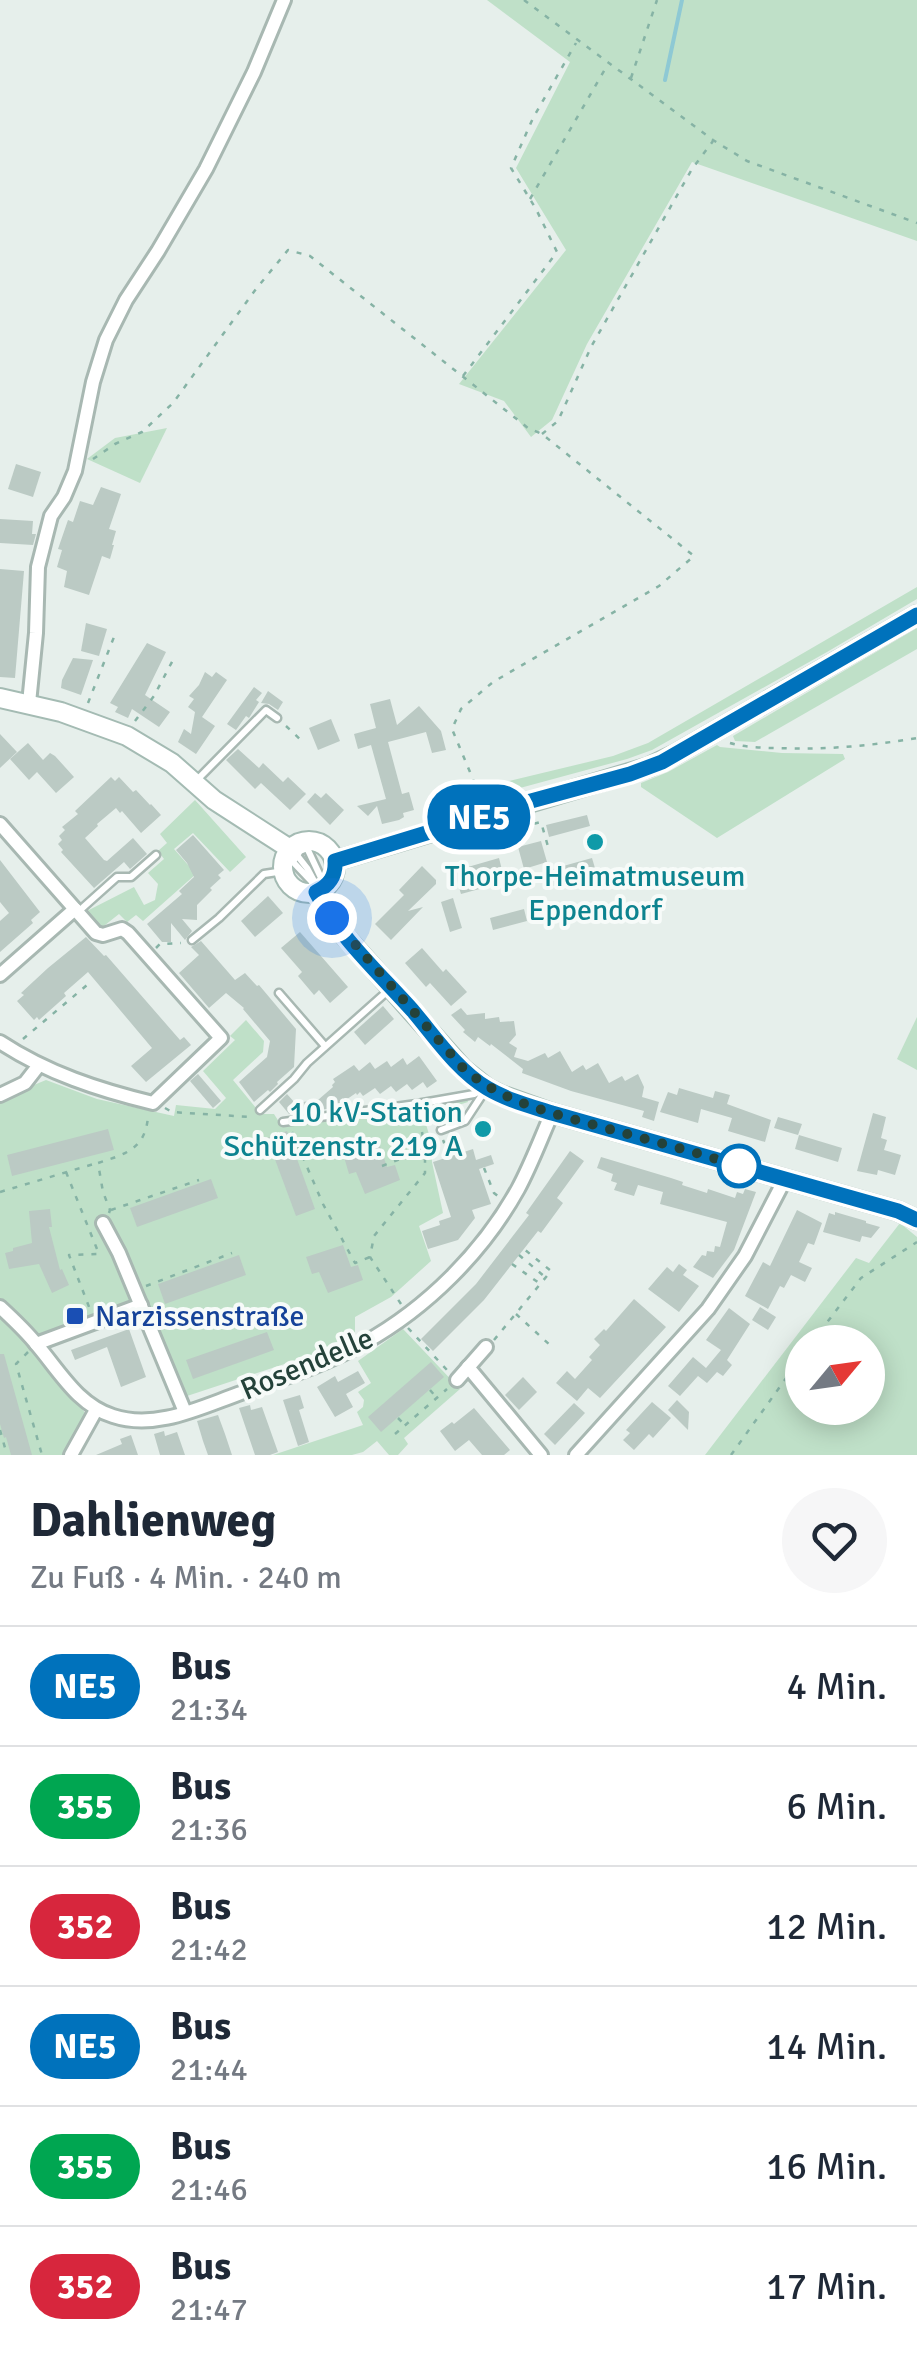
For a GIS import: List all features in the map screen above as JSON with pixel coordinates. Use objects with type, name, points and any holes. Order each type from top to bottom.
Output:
[{"type":"street","points":[[29,703],[38,568],[51,516],[75,471],[106,340],[206,169],[284,0]]},
{"type":"street","points":[[335,861],[649,767],[917,615]]},
{"type":"street","points":[[0,698],[82,718],[127,736],[164,758],[244,821],[293,852]]},
{"type":"street","points":[[0,824],[96,933],[104,935],[122,929],[128,933],[221,1038],[154,1103],[96,1088],[39,1065],[6,1046]]},
{"type":"street","points":[[303,842],[326,847],[335,861],[329,884],[316,887],[299,890],[292,886],[284,871],[284,860],[303,842]]},
{"type":"street","points":[[316,887],[343,934],[463,1068],[487,1088],[552,1113],[898,1211],[917,1220]]},
{"type":"street","points":[[0,975],[76,910]]},
{"type":"street","points":[[0,1095],[25,1083],[39,1065]]},
{"type":"street","name":"Rosendelle","points":[[96,1410],[116,1418],[162,1419],[328,1361],[366,1343],[404,1317],[466,1260],[528,1170],[552,1113]]},
{"type":"street","points":[[576,1455],[708,1309],[745,1256],[785,1179]]},
{"type":"street","points":[[103,1224],[120,1254],[185,1412]]},
{"type":"street","points":[[36,1344],[141,1304]]},
{"type":"street","points":[[0,1307],[74,1392],[96,1410],[71,1455]]},
{"type":"street","points":[[458,1380],[486,1347]]},
{"type":"street","points":[[468,1368],[541,1455]]},
{"type":"lane","points":[[195,782],[266,710],[277,718]]},
{"type":"lane","points":[[293,852],[316,887]]},
{"type":"lane","points":[[76,910],[117,877],[131,877],[156,855]]},
{"type":"lane","points":[[192,940],[264,874],[284,871]]},
{"type":"lane","points":[[260,1110],[392,988]]},
{"type":"lane","points":[[278,994],[325,1046]]},
{"type":"lane","points":[[286,1122],[417,1104],[487,1088]]},
{"type":"lane","points":[[440,1130],[465,1121],[487,1088]]},
{"type":"path","points":[[524,0],[747,160],[917,223]]},
{"type":"path","points":[[631,79],[658,0]]},
{"type":"path","points":[[462,377],[557,252],[511,168],[578,40]]},
{"type":"path","points":[[530,199],[608,62]]},
{"type":"path","points":[[542,434],[558,420],[591,348],[692,170],[714,140]]},
{"type":"path","points":[[75,471],[115,444],[142,432],[173,403],[288,250],[310,256],[694,556],[659,586],[493,682],[460,709],[452,729],[488,814]]},
{"type":"path","points":[[82,718],[114,638]]},
{"type":"path","points":[[127,736],[173,660]]},
{"type":"path","points":[[277,718],[303,742]]},
{"type":"path","points":[[716,732],[732,744],[816,750],[917,738]]},
{"type":"path","points":[[509,825],[518,828],[541,822],[549,850]]},
{"type":"path","points":[[147,955],[160,944],[192,940]]},
{"type":"path","points":[[6,1046],[87,985]]},
{"type":"path","points":[[0,1192],[121,1156],[137,1146],[147,1130],[154,1103],[172,1112],[251,1117]]},
{"type":"path","points":[[395,1434],[458,1380],[404,1317],[370,1257],[374,1236],[425,1174],[417,1104]]},
{"type":"path","points":[[286,1122],[323,1204],[356,1263],[370,1257]]},
{"type":"path","points":[[382,1166],[444,1142],[440,1130]]},
{"type":"path","points":[[98,1162],[110,1210]]},
{"type":"path","points":[[484,1168],[494,1193],[508,1204]]},
{"type":"path","points":[[66,1172],[99,1254],[70,1254],[94,1320]]},
{"type":"path","points":[[103,1224],[110,1210],[199,1180]]},
{"type":"path","points":[[825,1325],[868,1272],[917,1242]]},
{"type":"path","points":[[486,1347],[551,1271],[524,1249]]},
{"type":"path","points":[[135,1290],[232,1253]]},
{"type":"path","points":[[519,1255],[546,1278]]},
{"type":"path","points":[[512,1264],[540,1284]]},
{"type":"path","points":[[516,1314],[551,1346]]},
{"type":"path","points":[[36,1344],[16,1364],[42,1455]]},
{"type":"path","points":[[731,1455],[785,1380]]},
{"type":"path","points":[[430,1390],[436,1398]]},
{"type":"path","points":[[398,1418],[405,1425]]},
{"type":"path","points":[[0,1430],[7,1455]]},
{"type":"green space","points":[[487,0],[917,0],[917,241],[692,162],[587,344],[552,420],[531,437],[504,401],[459,384],[566,250],[516,168],[570,62]]},
{"type":"green space","points":[[167,428],[140,483],[87,459],[115,438]]},
{"type":"green space","points":[[917,587],[917,599],[652,750],[483,798],[480,788],[613,756],[648,743]]},
{"type":"green space","points":[[917,628],[917,649],[755,742],[735,741],[733,736]]},
{"type":"green space","points":[[717,745],[782,753],[843,754],[845,759],[717,838],[641,787],[641,783]]},
{"type":"green space","points":[[195,800],[246,857],[230,872],[193,833],[174,849],[196,874],[143,921],[136,915],[127,922],[119,914],[100,929],[85,912],[134,887],[144,905],[155,900],[158,884],[148,873],[164,859],[158,851],[167,843],[160,834]]},
{"type":"green space","points":[[917,1017],[917,1070],[897,1059]]},
{"type":"green space","points":[[246,1020],[264,1041],[263,1052],[233,1080],[261,1114],[274,1114],[281,1125],[418,1107],[466,1096],[468,1102],[437,1112],[437,1117],[425,1121],[443,1213],[419,1226],[431,1261],[391,1297],[355,1317],[355,1332],[315,1354],[181,1398],[142,1301],[33,1341],[88,1417],[71,1455],[0,1455],[0,1099],[46,1080],[97,1099],[174,1116],[176,1105],[215,1109],[226,1098],[203,1071],[235,1040],[230,1036]]},
{"type":"green space","points":[[900,1223],[917,1237],[917,1455],[705,1455],[785,1351],[785,1425],[885,1425],[885,1325],[805,1325],[856,1258],[869,1263]]},
{"type":"green space","points":[[403,1329],[460,1389],[404,1438],[408,1444],[398,1455],[389,1455],[377,1441],[352,1455],[273,1455],[363,1425],[357,1412],[364,1400],[358,1392],[371,1383],[358,1361]]},
{"type":"building","points":[[16,464],[41,472],[33,497],[8,489]]},
{"type":"building","points":[[101,487],[121,494],[109,529],[116,531],[110,559],[102,556],[89,595],[64,587],[67,571],[57,567],[62,550],[58,549],[80,501],[93,505]]},
{"type":"building","points":[[0,519],[33,521],[33,545],[0,543]]},
{"type":"building","points":[[0,569],[24,571],[15,678],[0,677]]},
{"type":"building","points":[[86,623],[107,629],[99,656],[81,651]]},
{"type":"building","points":[[147,643],[166,652],[145,695],[170,712],[159,727],[132,709],[128,718],[115,712],[118,707],[110,703]]},
{"type":"building","points":[[73,658],[93,660],[81,695],[61,688]]},
{"type":"building","points":[[205,672],[212,677],[216,672],[227,680],[202,717],[215,726],[196,754],[178,742],[184,729],[191,734],[195,712],[188,707],[194,699],[189,696]]},
{"type":"building","points":[[254,687],[262,693],[256,700],[259,702],[236,730],[227,724]]},
{"type":"building","points":[[268,691],[283,702],[278,710],[261,703]]},
{"type":"building","points":[[390,699],[397,725],[419,706],[441,731],[446,750],[432,753],[426,732],[388,742],[402,794],[409,792],[414,810],[403,813],[399,820],[382,824],[377,806],[368,816],[357,806],[386,799],[371,745],[358,749],[354,734],[376,728],[370,704]]},
{"type":"building","points":[[331,719],[340,741],[318,750],[309,728]]},
{"type":"building","points":[[0,734],[17,752],[0,768]]},
{"type":"building","points":[[28,743],[43,760],[50,753],[55,756],[74,777],[56,793],[37,772],[29,780],[10,759]]},
{"type":"building","points":[[238,749],[259,768],[263,763],[283,782],[288,777],[306,794],[290,810],[261,783],[255,789],[226,760]]},
{"type":"building","points":[[111,777],[115,781],[119,777],[161,815],[141,833],[116,808],[97,824],[85,838],[104,860],[133,838],[147,854],[130,869],[124,862],[94,888],[61,852],[59,836],[65,830],[62,827],[78,814],[75,811]]},
{"type":"building","points":[[315,793],[321,798],[326,793],[344,810],[330,825],[307,802]]},
{"type":"building","points":[[587,815],[590,826],[549,837],[546,825]]},
{"type":"building","points":[[193,835],[224,870],[197,905],[197,920],[182,919],[192,931],[185,940],[171,923],[171,942],[162,942],[147,924],[182,894],[179,891],[194,877],[176,850]]},
{"type":"building","points":[[541,841],[547,862],[524,869],[518,847]]},
{"type":"building","points":[[499,858],[505,882],[461,894],[454,871]]},
{"type":"building","points":[[592,858],[597,875],[553,886],[549,870]]},
{"type":"building","points":[[0,860],[40,912],[0,952],[0,921],[9,913],[0,902]]},
{"type":"building","points":[[422,866],[436,884],[408,911],[423,907],[391,940],[375,924],[404,895],[399,890]]},
{"type":"building","points":[[268,896],[283,913],[255,937],[241,921]]},
{"type":"building","points":[[453,898],[462,928],[450,932],[441,902]]},
{"type":"building","points":[[524,909],[527,921],[493,930],[490,918]]},
{"type":"building","points":[[300,932],[348,987],[330,1003],[319,990],[314,995],[298,976],[302,972],[281,948]]},
{"type":"building","points":[[86,937],[180,1040],[184,1037],[191,1045],[146,1082],[131,1066],[152,1048],[88,972],[39,1020],[34,1020],[17,1001],[24,995],[21,993]]},
{"type":"building","points":[[201,941],[235,980],[245,973],[259,985],[296,1029],[294,1067],[270,1092],[254,1102],[239,1082],[267,1057],[270,1041],[244,1008],[226,993],[209,1008],[179,973],[199,955],[191,947]]},
{"type":"building","points":[[422,948],[467,992],[451,1006],[430,983],[426,987],[405,963]]},
{"type":"building","points":[[383,1006],[394,1019],[365,1045],[354,1032]]},
{"type":"building","points":[[461,1008],[467,1015],[485,1013],[485,1019],[514,1021],[516,1035],[509,1043],[517,1048],[514,1057],[528,1061],[545,1053],[548,1058],[560,1051],[572,1072],[583,1065],[586,1070],[598,1063],[609,1083],[638,1074],[644,1087],[642,1097],[659,1102],[654,1121],[642,1117],[644,1111],[522,1073],[523,1069],[491,1044],[478,1037],[475,1042],[463,1032],[451,1015]]},
{"type":"building","points":[[419,1056],[437,1081],[427,1088],[423,1082],[412,1090],[407,1084],[396,1092],[391,1086],[380,1094],[375,1088],[363,1096],[356,1093],[334,1108],[289,1114],[279,1102],[287,1094],[295,1103],[318,1100],[333,1087],[333,1079],[354,1065],[359,1071],[370,1062],[375,1069],[387,1061],[391,1067],[403,1058],[407,1065]]},
{"type":"building","points":[[198,1074],[221,1101],[213,1108],[190,1081]]},
{"type":"building","points":[[679,1088],[713,1098],[715,1091],[730,1095],[727,1104],[771,1120],[765,1142],[728,1131],[732,1118],[701,1109],[698,1123],[660,1112],[668,1092],[677,1095]]},
{"type":"building","points":[[873,1113],[886,1117],[881,1138],[887,1140],[884,1150],[901,1155],[895,1175],[878,1170],[877,1175],[857,1171]]},
{"type":"building","points":[[778,1117],[802,1124],[798,1135],[774,1128]]},
{"type":"building","points":[[108,1129],[114,1150],[12,1176],[7,1155]]},
{"type":"building","points":[[287,1131],[315,1209],[296,1216],[267,1138]]},
{"type":"building","points":[[799,1135],[842,1148],[838,1162],[795,1149]]},
{"type":"building","points":[[380,1146],[387,1167],[395,1165],[400,1180],[365,1194],[356,1172],[349,1174],[344,1157]]},
{"type":"building","points":[[473,1149],[476,1160],[491,1155],[494,1164],[479,1169],[491,1204],[472,1210],[475,1218],[458,1240],[428,1249],[422,1231],[451,1217],[433,1162]]},
{"type":"building","points":[[570,1151],[584,1161],[557,1198],[563,1203],[484,1300],[433,1351],[421,1339],[476,1284],[529,1215],[526,1213]]},
{"type":"building","points":[[601,1157],[707,1193],[708,1189],[735,1198],[737,1192],[743,1194],[745,1189],[756,1192],[734,1250],[713,1278],[693,1267],[707,1251],[714,1252],[715,1246],[720,1247],[727,1222],[660,1204],[663,1192],[638,1185],[634,1196],[614,1190],[617,1183],[611,1181],[613,1174],[597,1168]]},
{"type":"building","points":[[211,1179],[218,1198],[137,1227],[130,1208]]},
{"type":"building","points":[[50,1209],[49,1227],[60,1270],[69,1285],[52,1293],[39,1264],[9,1269],[5,1253],[32,1243],[29,1211]]},
{"type":"building","points":[[797,1210],[822,1223],[814,1245],[808,1243],[799,1262],[812,1268],[805,1282],[791,1275],[768,1309],[745,1296],[763,1262],[770,1266]]},
{"type":"building","points":[[829,1213],[880,1227],[871,1238],[862,1236],[860,1242],[823,1232]]},
{"type":"building","points":[[343,1245],[351,1267],[358,1265],[363,1280],[328,1293],[319,1272],[312,1274],[306,1257]]},
{"type":"building","points":[[239,1255],[246,1275],[165,1304],[158,1284]]},
{"type":"building","points":[[679,1264],[687,1270],[683,1275],[699,1286],[679,1312],[648,1289],[667,1267],[673,1272]]},
{"type":"building","points":[[634,1299],[666,1327],[600,1398],[588,1388],[577,1401],[556,1383],[567,1371],[575,1379],[600,1345],[594,1339]]},
{"type":"building","points":[[760,1307],[776,1317],[768,1330],[752,1320]]},
{"type":"building","points":[[729,1308],[750,1324],[727,1360],[732,1365],[723,1376],[717,1372],[707,1383],[698,1376],[680,1396],[668,1386],[693,1357],[706,1368],[721,1350],[706,1340]]},
{"type":"building","points":[[129,1329],[146,1377],[121,1387],[107,1347],[75,1360],[71,1350]]},
{"type":"building","points":[[267,1332],[274,1350],[193,1379],[186,1360]]},
{"type":"building","points":[[0,1354],[4,1354],[32,1455],[11,1455],[4,1438],[0,1424]]},
{"type":"building","points":[[431,1362],[444,1377],[381,1432],[368,1417]]},
{"type":"building","points":[[358,1371],[365,1383],[346,1394],[353,1407],[335,1417],[317,1387],[335,1376],[338,1382]]},
{"type":"building","points":[[523,1377],[537,1392],[519,1410],[505,1395]]},
{"type":"building","points":[[300,1395],[304,1408],[299,1410],[309,1442],[298,1446],[283,1400]]},
{"type":"building","points":[[677,1400],[689,1412],[688,1430],[668,1410]]},
{"type":"building","points":[[652,1402],[671,1418],[653,1438],[649,1434],[634,1450],[623,1440],[630,1433],[626,1430]]},
{"type":"building","points":[[574,1403],[585,1413],[555,1445],[544,1434]]},
{"type":"building","points":[[250,1405],[251,1410],[262,1407],[278,1452],[255,1455],[239,1408]]},
{"type":"building","points":[[474,1408],[510,1450],[504,1455],[482,1455],[469,1440],[455,1451],[440,1431]]},
{"type":"building","points":[[218,1415],[232,1455],[208,1455],[203,1441],[197,1421]]},
{"type":"building","points":[[164,1431],[165,1436],[177,1432],[185,1455],[160,1455],[154,1434]]},
{"type":"building","points":[[131,1435],[138,1455],[96,1455],[122,1444],[120,1439]]},
{"type":"waterway","points":[[665,80],[682,0]]},
{"type":"bus line","name":"NE5","points":[[917,615],[662,762],[335,861],[329,884],[316,892],[343,934],[463,1068],[487,1088],[552,1113],[898,1211],[917,1220]]},
{"type":"place","name":"Thorpe-Heimatmuseum Eppendorf","points":[[595,842]]},
{"type":"place","name":"10 kV-Station Schützenstr. 219 A","points":[[483,1129]]},
{"type":"place","name":"Narzissenstraße","points":[[75,1316]]},
{"type":"route","points":[[332,918],[463,1068],[487,1088],[552,1113],[739,1166]]}]
